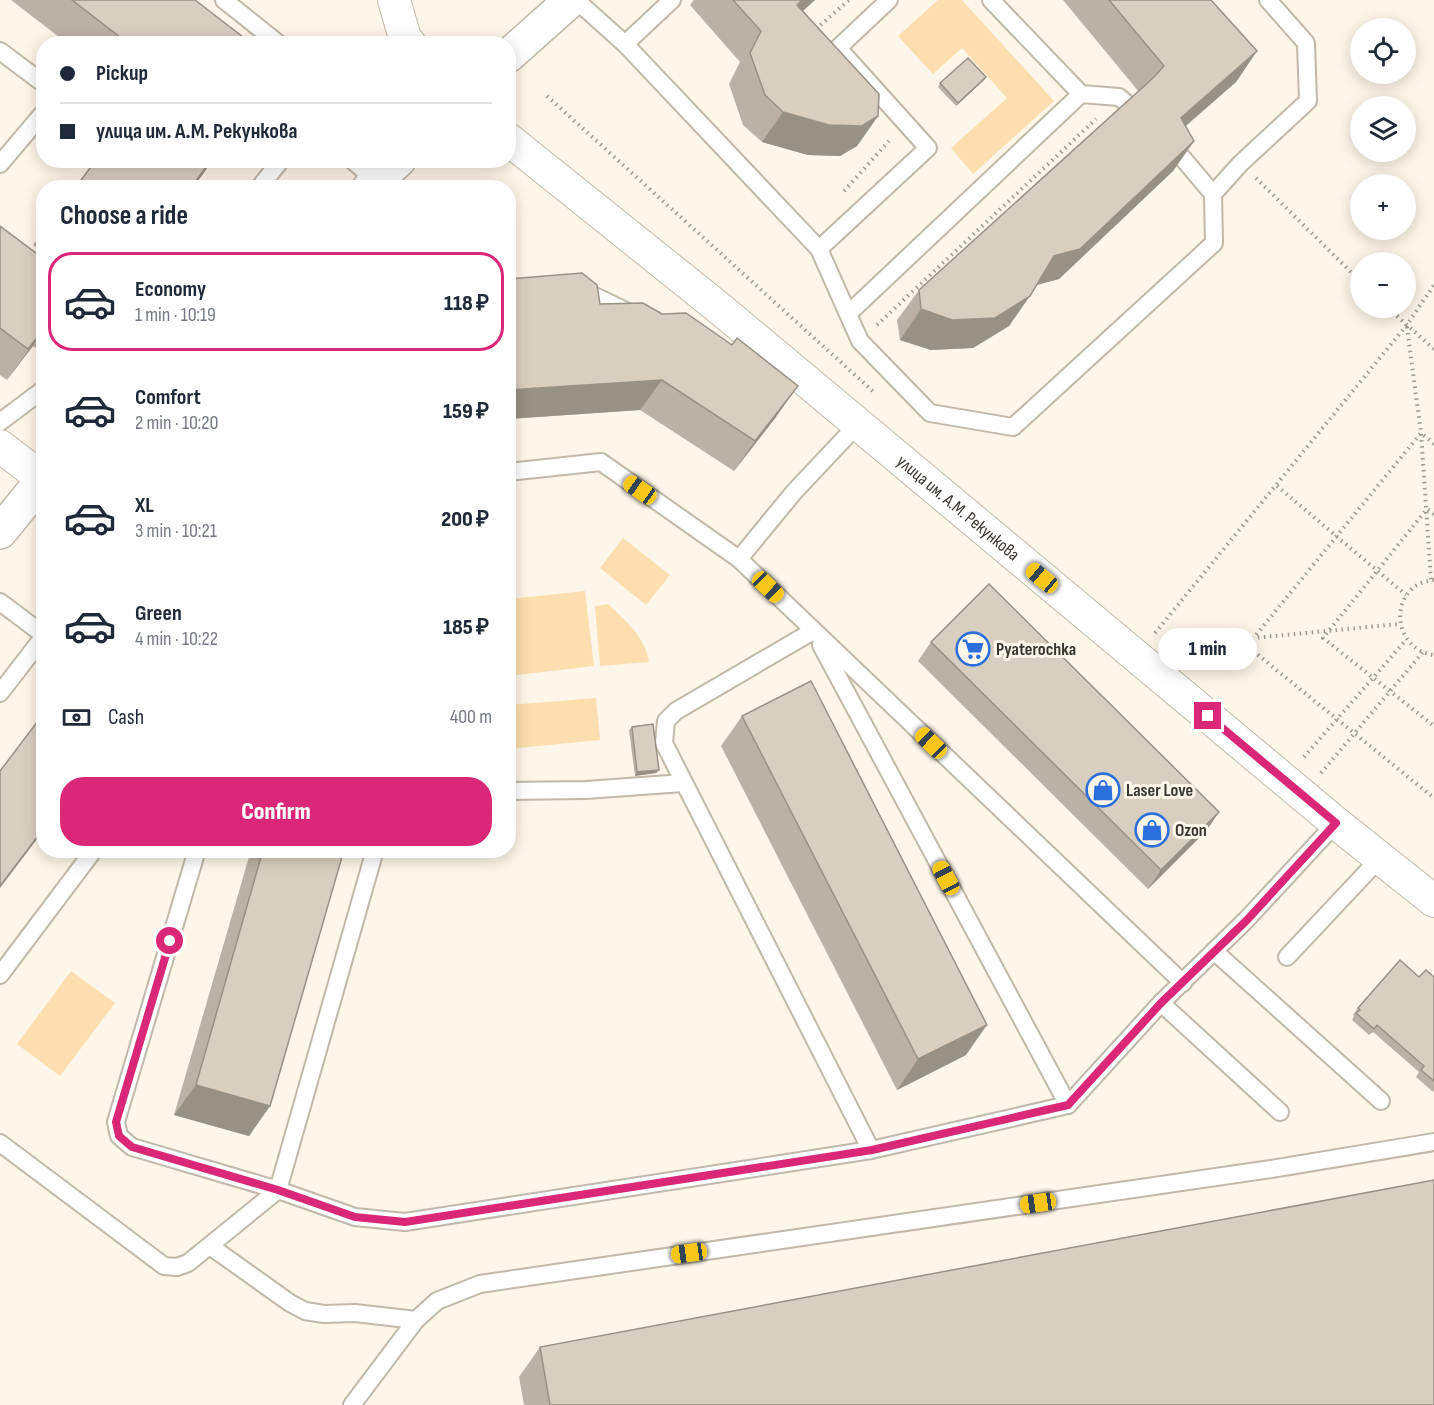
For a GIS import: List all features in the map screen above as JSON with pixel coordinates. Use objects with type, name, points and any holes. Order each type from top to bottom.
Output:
[{"type":"main road","points":[[516,49],[571,0]]},
{"type":"main road","points":[[0,532],[36,488]]},
{"type":"street","points":[[394,0],[404,36]]},
{"type":"street","name":"улица им. А.М. Рекункова","points":[[516,146],[716,313],[858,424],[1336,823],[1434,901]]},
{"type":"street","points":[[0,446],[36,474]]},
{"type":"lane","points":[[224,0],[237,5],[270,36]]},
{"type":"lane","points":[[576,0],[625,44],[819,249],[860,341],[930,413],[1013,427],[1214,243],[1213,194],[1168,141]]},
{"type":"lane","points":[[625,44],[672,0]]},
{"type":"lane","points":[[819,249],[928,148],[838,48],[889,0]]},
{"type":"lane","points":[[991,0],[1081,94],[1119,97],[1132,108]]},
{"type":"lane","points":[[1213,194],[1241,163],[1308,101],[1306,43],[1268,0]]},
{"type":"lane","points":[[0,51],[36,78]]},
{"type":"lane","points":[[849,313],[1081,94]]},
{"type":"lane","points":[[0,164],[36,121]]},
{"type":"lane","points":[[265,180],[275,168]]},
{"type":"lane","points":[[366,168],[381,176]]},
{"type":"lane","points":[[568,283],[650,323]]},
{"type":"lane","points":[[0,422],[36,395]]},
{"type":"lane","points":[[739,559],[794,492],[858,424]]},
{"type":"lane","points":[[516,471],[601,462],[739,559],[1183,983]]},
{"type":"lane","points":[[0,602],[36,630]]},
{"type":"lane","points":[[813,631],[676,711],[666,722],[664,743],[682,783],[872,1150]]},
{"type":"lane","points":[[813,631],[1068,1105]]},
{"type":"lane","points":[[0,693],[36,646]]},
{"type":"lane","points":[[516,791],[586,790],[682,783]]},
{"type":"lane","points":[[194,858],[116,1122],[119,1136],[132,1147],[278,1190],[355,1217],[405,1222],[872,1150],[1068,1105],[1161,1003],[1247,920],[1336,823]]},
{"type":"lane","points":[[0,975],[88,858]]},
{"type":"lane","points":[[0,1143],[164,1266],[177,1267],[188,1263],[278,1190],[373,858]]},
{"type":"lane","points":[[1287,957],[1380,858]]},
{"type":"lane","points":[[1214,951],[1381,1101]]},
{"type":"lane","points":[[1161,1003],[1280,1112]]},
{"type":"lane","points":[[352,1405],[416,1320],[437,1301],[480,1284],[1259,1171],[1434,1142]]},
{"type":"lane","points":[[210,1246],[290,1303],[305,1311],[324,1314],[355,1313],[416,1320]]},
{"type":"path","points":[[815,31],[849,0]]},
{"type":"path","points":[[842,194],[890,142],[883,133]]},
{"type":"path","points":[[1241,163],[1350,271]]},
{"type":"path","points":[[1154,635],[1406,326],[1434,285]]},
{"type":"path","points":[[1398,318],[1434,349]]},
{"type":"path","points":[[1406,326],[1421,433],[1432,580],[1421,582],[1406,595],[1400,609],[1400,624],[1406,639],[1423,652],[1434,655]]},
{"type":"path","points":[[1421,433],[1434,444]]},
{"type":"path","points":[[1421,433],[1247,646],[1434,798]]},
{"type":"path","points":[[1277,486],[1406,595]]},
{"type":"path","points":[[1427,509],[1434,514]]},
{"type":"path","points":[[1427,509],[1323,638],[1434,726]]},
{"type":"path","points":[[1157,643],[1254,638],[1400,624]]},
{"type":"path","points":[[1300,761],[1406,639]]},
{"type":"path","points":[[1318,777],[1423,652]]},
{"type":"shaded area","points":[[938,0],[962,0],[1054,101],[973,174],[951,148],[1007,98],[962,48],[933,74],[898,36]]},
{"type":"shaded area","points":[[623,538],[670,575],[646,605],[600,568]]},
{"type":"shaded area","points":[[585,591],[594,666],[516,675],[516,598]]},
{"type":"shaded area","points":[[608,604],[639,637],[649,662],[600,666],[595,606]]},
{"type":"shaded area","points":[[596,698],[600,740],[516,748],[516,704]]},
{"type":"shaded area","points":[[71,971],[115,1003],[60,1076],[17,1044]]},
{"type":"building","points":[[72,0],[195,0],[242,36],[119,36]]},
{"type":"building","points":[[733,0],[802,0],[797,5],[879,94],[878,116],[862,126],[829,125],[783,112],[765,95],[750,53],[761,31]]},
{"type":"building","points":[[1109,0],[1211,0],[1257,51],[1181,118],[1194,141],[1080,249],[1054,256],[1030,296],[995,318],[952,320],[921,309],[919,290],[1164,66]]},
{"type":"building","points":[[968,58],[986,77],[958,103],[940,83]]},
{"type":"building","points":[[90,168],[205,168],[197,180],[81,180]]},
{"type":"building","points":[[0,226],[36,253],[36,339],[28,349],[0,328]]},
{"type":"building","points":[[582,273],[597,285],[600,304],[643,303],[662,314],[686,313],[732,345],[737,338],[798,386],[755,441],[662,380],[516,389],[516,278]]},
{"type":"building","points":[[989,584],[1219,812],[1161,870],[931,642]]},
{"type":"building","points":[[811,681],[987,1025],[918,1059],[742,716]]},
{"type":"building","points":[[36,724],[36,839],[0,886],[0,771]]},
{"type":"building","points":[[653,724],[659,770],[637,772],[632,727]]},
{"type":"building","points":[[261,858],[342,858],[270,1106],[196,1085]]},
{"type":"building","points":[[1400,960],[1419,977],[1426,970],[1434,977],[1434,1081],[1421,1070],[1424,1066],[1377,1025],[1374,1029],[1356,1013]]},
{"type":"building","points":[[1434,1180],[1434,1405],[550,1405],[540,1347]]},
{"type":"place","name":"Pyaterochka","points":[[973,649]]},
{"type":"place","name":"Laser Love","points":[[1103,790]]},
{"type":"place","name":"Ozon","points":[[1152,830]]},
{"type":"route","points":[[170,941],[116,1122],[119,1136],[132,1147],[278,1190],[355,1217],[405,1222],[872,1150],[1068,1105],[1161,1003],[1247,920],[1336,823],[1208,716]]}]
